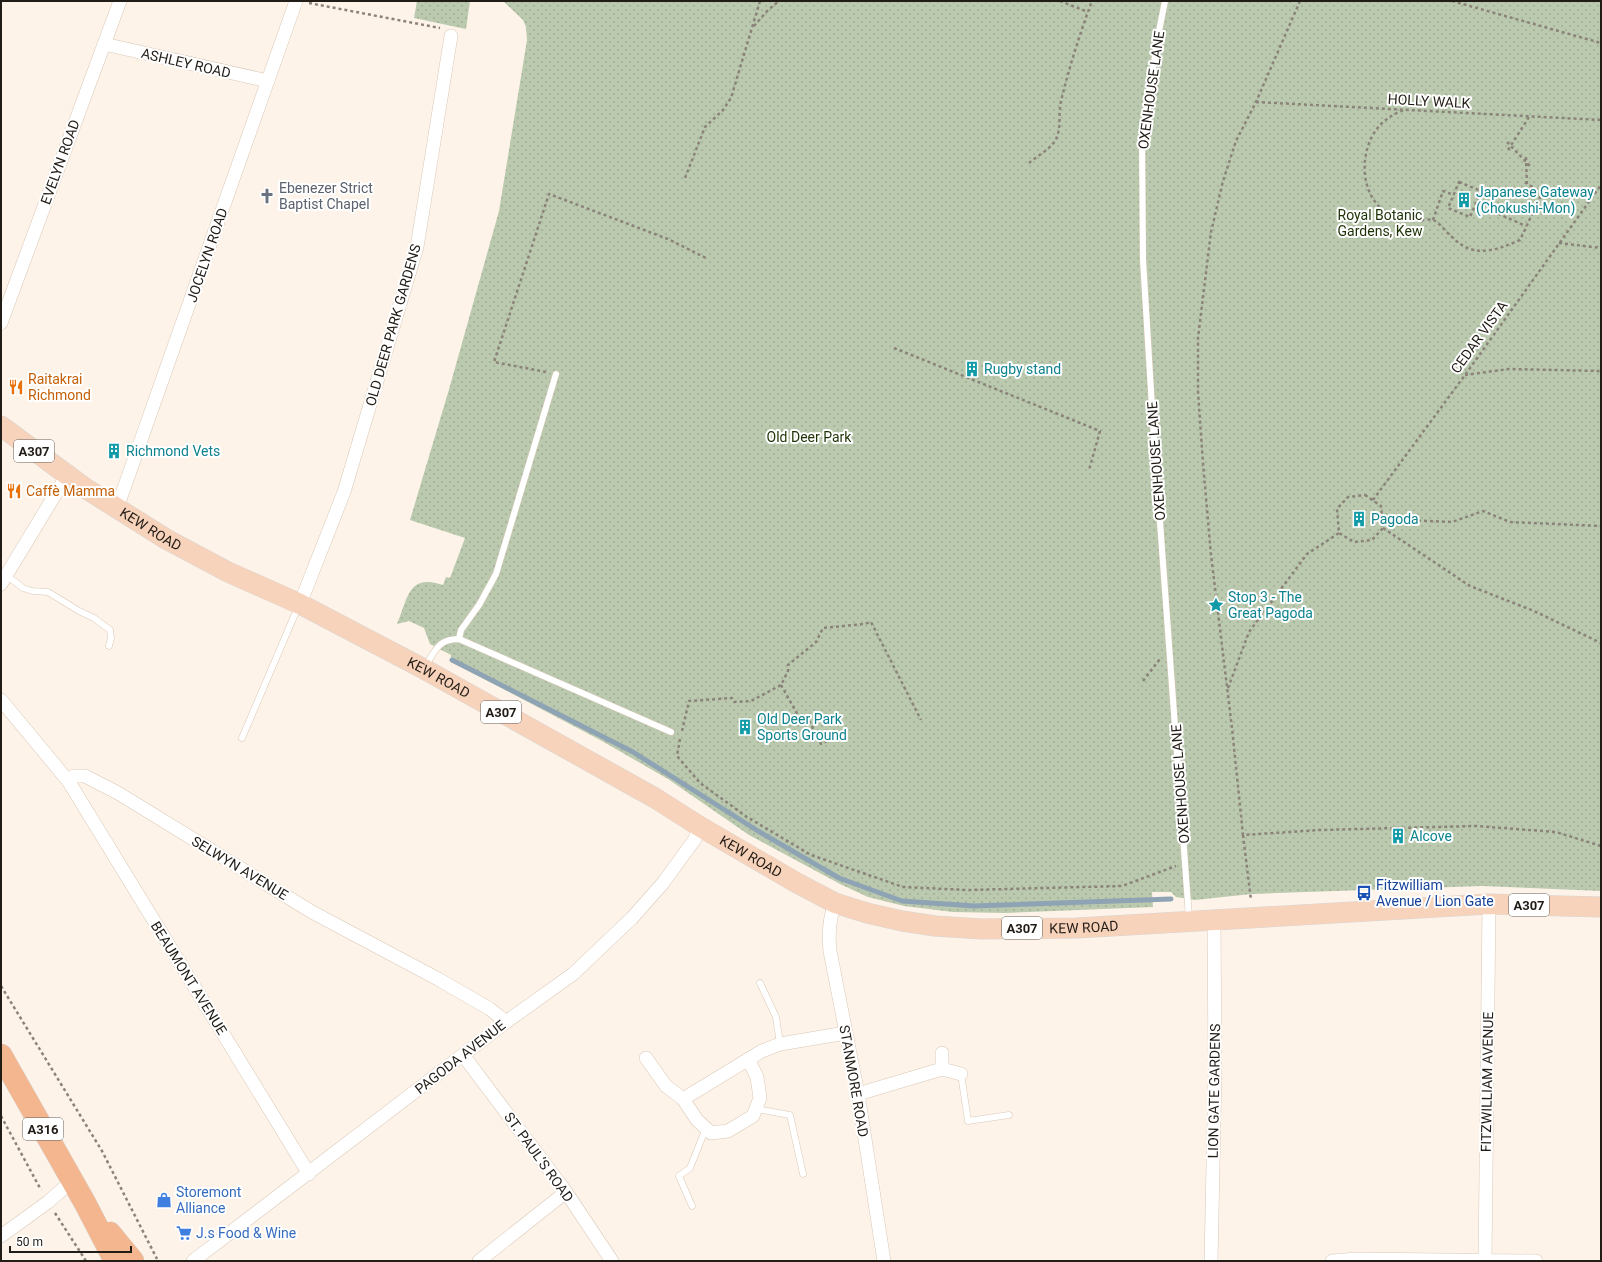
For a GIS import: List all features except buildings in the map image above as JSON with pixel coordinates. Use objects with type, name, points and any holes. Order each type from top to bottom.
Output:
[{"type":"highway","name":"A316","points":[[4,1069],[85,1203],[115,1261]]},
{"type":"highway","name":"A316","points":[[85,1203],[133,1261]]},
{"type":"main road","name":"KEW ROAD","points":[[1,426],[94,494],[166,539],[228,572],[300,604],[424,669],[655,798],[766,866],[835,903],[872,915],[935,926],[982,928],[1077,928],[1489,904],[1601,907]]},
{"type":"street","name":"EVELYN ROAD","points":[[1,322],[120,1]]},
{"type":"street","name":"JOCELYN ROAD","points":[[117,508],[268,81],[302,2]]},
{"type":"street","name":"OLD DEER PARK GARDENS","points":[[300,604],[344,492],[417,248],[451,36]]},
{"type":"street","name":"ASHLEY ROAD","points":[[104,44],[268,81]]},
{"type":"street","points":[[4,580],[67,475]]},
{"type":"street","points":[[1,700],[69,782]]},
{"type":"street","name":"SELWYN AVENUE","points":[[69,782],[74,776],[85,776],[118,793],[312,912],[490,1009],[506,1022]]},
{"type":"street","name":"BEAUMONT AVENUE","points":[[69,782],[309,1174]]},
{"type":"street","name":"PAGODA AVENUE","points":[[193,1261],[309,1174],[506,1022],[573,974],[632,918],[667,877],[695,839],[699,826]]},
{"type":"street","name":"STANMORE ROAD","points":[[835,903],[830,919],[829,938],[833,972],[858,1094],[884,1261]]},
{"type":"street","name":"FITZWILLIAM AVENUE","points":[[1486,1261],[1489,904]]},
{"type":"street","name":"LION GATE GARDENS","points":[[1211,1261],[1214,1070],[1214,920]]},
{"type":"street","points":[[683,1099],[762,1051],[780,1044],[846,1033]]},
{"type":"street","points":[[942,1053],[942,1069]]},
{"type":"street","name":"ST. PAUL’S ROAD","points":[[463,1055],[566,1192],[612,1261]]},
{"type":"street","points":[[646,1058],[666,1086],[683,1099],[697,1120],[711,1132],[728,1131],[753,1116],[760,1098],[757,1076],[748,1059]]},
{"type":"street","points":[[858,1094],[942,1069],[961,1074]]},
{"type":"street","points":[[1,1236],[48,1202],[72,1181]]},
{"type":"street","points":[[479,1261],[566,1192]]},
{"type":"street","points":[[1332,1261],[1357,1259],[1536,1261]]},
{"type":"lane","name":"OXENHOUSE LANE","points":[[1165,1],[1142,137],[1143,229],[1154,440],[1189,912],[1188,922]]},
{"type":"lane","points":[[459,639],[461,630],[479,605],[496,574],[556,374]]},
{"type":"lane","points":[[4,580],[32,591],[48,592],[79,611],[94,618],[110,630],[111,638],[109,646]]},
{"type":"lane","points":[[242,738],[300,604]]},
{"type":"lane","points":[[424,669],[441,643],[452,639],[459,639],[671,732]]},
{"type":"lane","points":[[760,984],[776,1017],[780,1044]]},
{"type":"lane","points":[[961,1074],[968,1121],[1009,1115]]},
{"type":"lane","points":[[756,1109],[790,1115],[803,1174]]},
{"type":"lane","points":[[692,1206],[679,1176],[690,1168],[706,1128]]},
{"type":"path","points":[[685,178],[705,127],[723,110],[731,98],[760,1]]},
{"type":"path","points":[[753,28],[768,10],[778,1]]},
{"type":"path","points":[[1060,1],[1088,12]]},
{"type":"path","points":[[1029,163],[1045,151],[1055,140],[1058,128],[1060,104],[1092,1]]},
{"type":"path","points":[[1253,917],[1228,689],[1211,555],[1198,392],[1198,338],[1211,232],[1223,181],[1236,141],[1256,102],[1300,1]]},
{"type":"path","points":[[1452,1],[1601,43]]},
{"type":"path","points":[[302,2],[441,28],[451,36]]},
{"type":"path","name":"HOLLY WALK","points":[[1256,102],[1322,104],[1403,110],[1601,120]]},
{"type":"path","points":[[1403,110],[1390,116],[1380,125],[1371,138],[1366,154],[1365,174],[1370,193],[1383,210],[1400,218],[1433,220],[1456,241],[1470,249],[1482,252],[1496,249],[1520,240],[1542,193],[1525,182]]},
{"type":"path","points":[[1508,150],[1529,116]]},
{"type":"path","points":[[1507,142],[1530,166]]},
{"type":"path","points":[[1526,157],[1526,186]]},
{"type":"path","points":[[1459,182],[1481,191],[1470,217],[1448,208],[1454,195],[1459,182]]},
{"type":"path","name":"CEDAR VISTA","points":[[1372,500],[1465,375],[1601,185]]},
{"type":"path","points":[[1433,220],[1443,191],[1454,195]]},
{"type":"path","points":[[556,374],[494,362],[548,194],[668,239],[708,259]]},
{"type":"path","points":[[1476,204],[1526,226]]},
{"type":"path","points":[[1559,243],[1601,248]]},
{"type":"path","points":[[894,348],[1100,431],[1089,470]]},
{"type":"path","points":[[1465,375],[1509,369],[1601,371]]},
{"type":"path","points":[[1365,495],[1381,506],[1383,528],[1372,540],[1354,542],[1339,533],[1337,509],[1348,497],[1365,495]]},
{"type":"path","points":[[1382,519],[1452,522],[1483,511],[1510,522],[1601,526]]},
{"type":"path","points":[[1383,528],[1470,586],[1534,611],[1601,643]]},
{"type":"path","points":[[1228,689],[1249,632],[1307,554],[1339,533]]},
{"type":"path","points":[[921,720],[871,622],[823,628],[816,642],[788,666],[788,671],[781,685],[751,702],[734,702],[732,698],[689,702],[677,756],[700,783],[748,817],[811,855],[903,887],[968,890],[1122,886],[1185,862]]},
{"type":"path","points":[[1143,681],[1162,656],[1170,662]]},
{"type":"path","points":[[781,685],[799,717],[808,719],[822,744],[831,739]]},
{"type":"path","points":[[1243,835],[1320,830],[1476,826],[1556,832],[1601,846]]},
{"type":"path","points":[[1,986],[102,1151],[156,1260]]},
{"type":"green space","points":[[417,1],[470,1],[466,29],[414,18]]},
{"type":"green space","name":"Old Deer Park","points":[[503,1],[1601,1],[1601,891],[1482,886],[1251,894],[1195,900],[1176,897],[1171,892],[1152,892],[1153,907],[1005,913],[953,912],[904,906],[868,897],[842,885],[749,835],[668,779],[602,741],[454,663],[451,659],[451,655],[430,644],[424,628],[409,621],[397,624],[407,597],[416,585],[423,582],[431,582],[443,585],[446,577],[450,578],[465,538],[410,520],[450,386],[499,211],[527,40],[526,27],[523,20]]},
{"type":"waterway","points":[[452,660],[633,752],[758,831],[839,878],[902,901],[974,906],[1171,899]]},
{"type":"place","name":"Ebenezer Strict Baptist Chapel","points":[[267,196]]},
{"type":"place","name":"Japanese Gateway (Chokushi-Mon)","points":[[1464,200]]},
{"type":"place","name":"Rugby stand","points":[[972,369]]},
{"type":"place","name":"Raitakrai Richmond","points":[[16,387]]},
{"type":"place","name":"Richmond Vets","points":[[114,451]]},
{"type":"place","name":"Caffè Mamma","points":[[14,491]]},
{"type":"place","name":"Pagoda","points":[[1359,519]]},
{"type":"place","name":"Stop 3 - The Great Pagoda","points":[[1216,605]]},
{"type":"place","name":"Old Deer Park Sports Ground","points":[[745,727]]},
{"type":"place","name":"Alcove","points":[[1398,836]]},
{"type":"place","name":"Fitzwilliam Avenue / Lion Gate","points":[[1364,893]]},
{"type":"place","name":"Storemont Alliance","points":[[164,1200]]},
{"type":"place","name":"J.s Food & Wine","points":[[184,1233]]},
{"type":"park label","name":"Royal Botanic Gardens, Kew","points":[[1380,224]]}]
